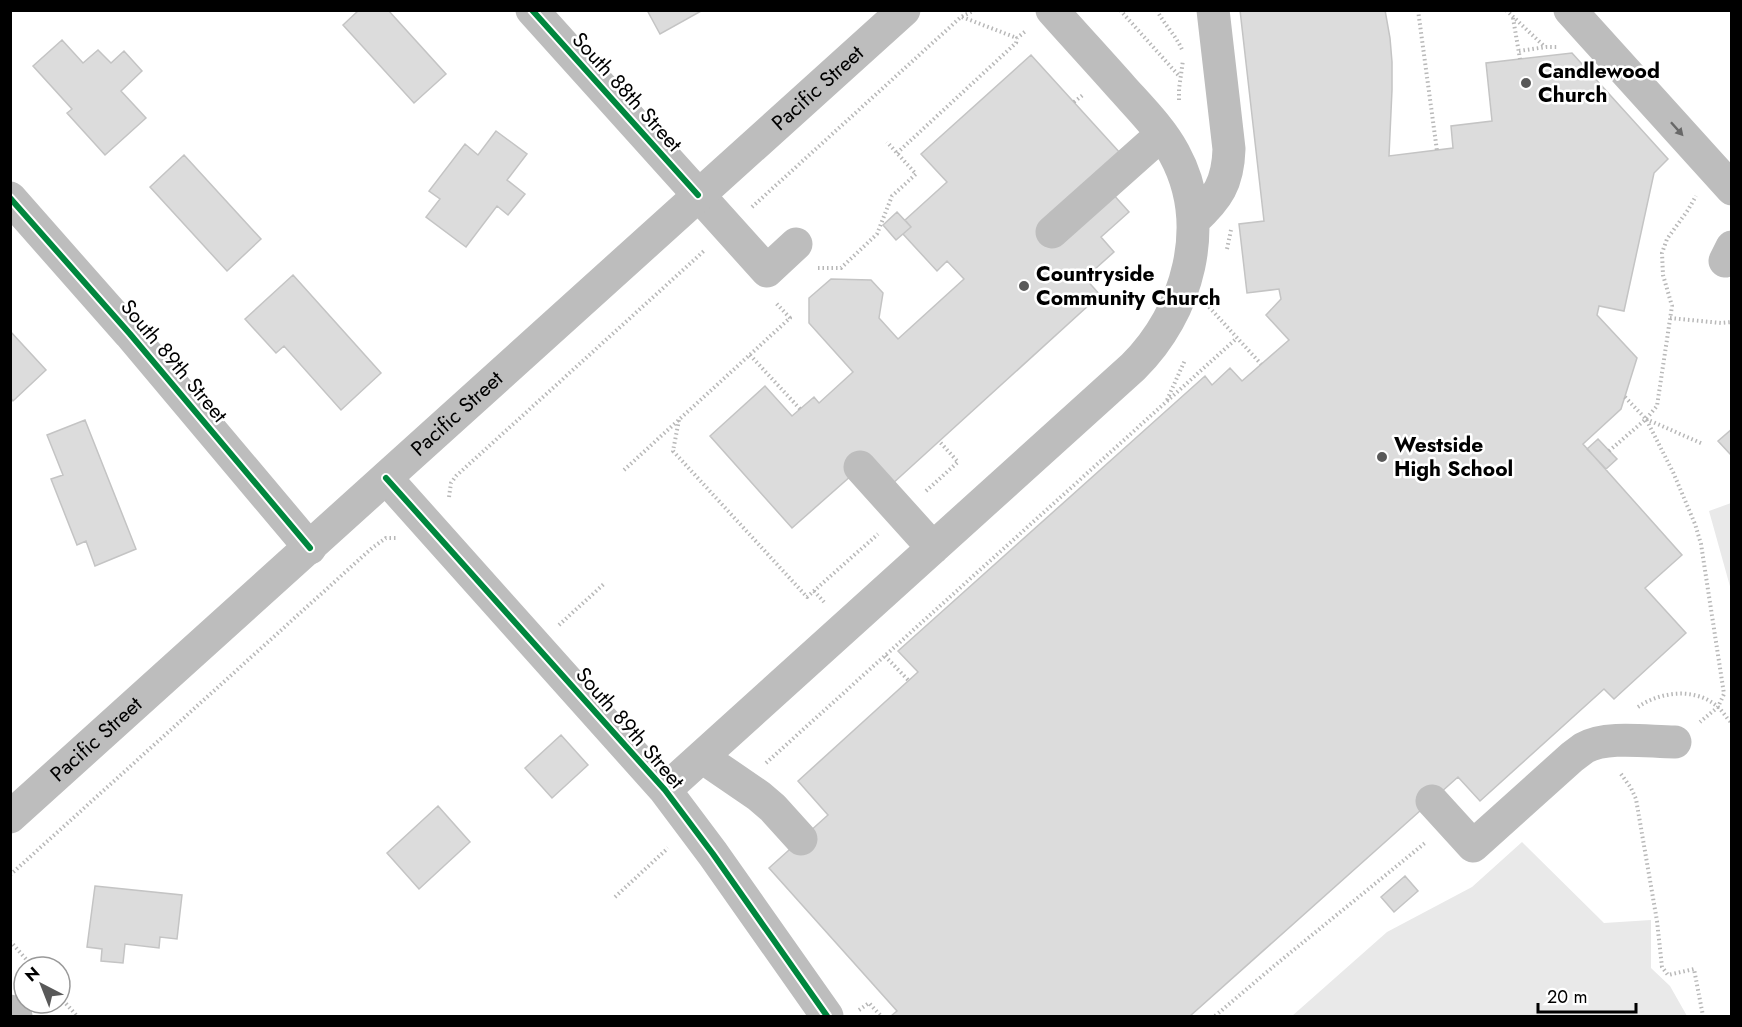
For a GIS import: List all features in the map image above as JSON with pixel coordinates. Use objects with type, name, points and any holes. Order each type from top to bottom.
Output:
[{"type":"street","name":"South 88th Street","points":[[532,10],[767,271],[806,256]]},
{"type":"street","name":"Pacific Street","points":[[10,817],[904,10]]},
{"type":"street","points":[[665,790],[712,763],[933,548],[1148,353],[1169,319],[1187,277],[1191,258],[1193,221],[1189,194],[1181,167],[1162,134],[1053,10]]},
{"type":"street","points":[[1193,221],[1219,194],[1229,164],[1213,10]]},
{"type":"street","points":[[1570,10],[1731,189]]},
{"type":"street","points":[[1052,232],[1162,134]]},
{"type":"street","name":"South 89th Street","points":[[10,198],[130,334],[310,548]]},
{"type":"street","points":[[860,467],[933,548]]},
{"type":"street","name":"South 89th Street","points":[[386,478],[665,790],[841,1015]]},
{"type":"street","points":[[1441,811],[1473,846],[1585,748],[1596,743],[1612,741],[1675,742]]},
{"type":"street","points":[[712,763],[759,796],[801,839]]},
{"type":"street","points":[[10,1011],[16,1017]]},
{"type":"path","points":[[1120,10],[1180,78],[1183,51],[1157,10]]},
{"type":"path","points":[[1418,10],[1437,150]]},
{"type":"path","points":[[1506,10],[1546,47]]},
{"type":"path","points":[[897,153],[1016,43],[1017,38],[961,17]]},
{"type":"path","points":[[1513,18],[1520,59]]},
{"type":"path","points":[[806,256],[840,268],[877,234],[892,196],[916,174],[887,142]]},
{"type":"path","points":[[1609,451],[1646,419],[1657,406],[1672,306],[1663,275],[1662,253],[1666,239],[1694,200],[1698,188]]},
{"type":"path","points":[[624,470],[790,318],[774,300]]},
{"type":"path","points":[[1209,307],[1261,364]]},
{"type":"path","points":[[1670,318],[1731,322]]},
{"type":"path","points":[[712,763],[731,762],[751,777],[1237,338]]},
{"type":"path","points":[[750,355],[800,409]]},
{"type":"path","points":[[1625,397],[1646,419],[1673,472],[1695,524],[1706,573],[1724,694],[1718,707],[1731,723]]},
{"type":"path","points":[[1646,419],[1703,444]]},
{"type":"path","points":[[680,420],[673,452],[807,597],[958,462],[939,441]]},
{"type":"path","points":[[10,875],[372,548],[386,538],[401,537],[449,496]]},
{"type":"path","points":[[568,617],[605,583]]},
{"type":"path","points":[[885,656],[909,681]]},
{"type":"path","points":[[1625,778],[1636,799],[1657,921],[1662,967],[1668,975],[1694,969],[1703,1017]]},
{"type":"path","points":[[1215,1017],[1274,966],[1441,811]]},
{"type":"path","points":[[615,897],[693,826]]},
{"type":"path","points":[[10,941],[22,955]]},
{"type":"path","points":[[841,1015],[869,1003],[880,1017]]},
{"type":"shaded area","points":[[1732,503],[1731,590],[1709,511]]},
{"type":"shaded area","points":[[1522,842],[1604,923],[1651,920],[1651,968],[1670,986],[1687,1016],[1292,1016],[1387,932],[1472,887]]},
{"type":"building","points":[[359,10],[388,10],[446,74],[414,103],[343,25]]},
{"type":"building","points":[[647,10],[703,10],[660,34]]},
{"type":"building","points":[[1240,10],[1385,10],[1392,62],[1389,156],[1453,148],[1451,126],[1492,121],[1486,63],[1572,53],[1668,159],[1654,173],[1624,311],[1599,306],[1597,315],[1637,358],[1621,409],[1583,444],[1682,555],[1645,588],[1686,633],[1614,699],[1604,689],[1480,801],[1458,777],[1190,1016],[891,1016],[897,1011],[769,868],[828,815],[798,781],[918,672],[898,651],[1205,376],[1212,385],[1230,368],[1242,381],[1289,340],[1266,315],[1281,299],[1279,289],[1247,293],[1239,224],[1264,221]]},
{"type":"building","points":[[62,40],[83,63],[98,50],[111,63],[124,51],[142,71],[121,91],[146,118],[105,155],[67,113],[72,109],[33,66]]},
{"type":"building","name":"Countryside Community Church","points":[[1031,55],[1121,154],[1112,193],[1129,212],[1101,237],[1114,252],[1085,278],[1100,295],[891,485],[869,460],[792,528],[710,436],[765,386],[792,416],[814,397],[819,403],[853,372],[809,323],[809,298],[831,279],[871,280],[883,293],[879,318],[898,339],[964,279],[947,261],[937,271],[903,234],[911,227],[905,220],[947,182],[921,154]]},
{"type":"building","points":[[496,131],[527,154],[507,180],[525,194],[508,215],[497,206],[466,247],[426,217],[440,199],[429,191],[465,144],[478,155]]},
{"type":"building","points":[[184,155],[261,239],[227,271],[150,187]]},
{"type":"building","points":[[897,212],[911,227],[896,240],[883,225]]},
{"type":"building","points":[[293,275],[381,373],[341,410],[284,346],[276,353],[245,319]]},
{"type":"building","points":[[10,331],[46,370],[13,401],[10,397]]},
{"type":"building","points":[[85,420],[136,549],[95,566],[86,541],[77,545],[51,479],[63,475],[47,435]]},
{"type":"building","points":[[1732,429],[1732,456],[1718,441]]},
{"type":"building","points":[[1598,439],[1617,459],[1606,469],[1587,449]]},
{"type":"building","points":[[561,735],[588,765],[552,798],[525,768]]},
{"type":"building","points":[[438,806],[470,842],[419,889],[387,853]]},
{"type":"building","points":[[1405,876],[1418,891],[1394,912],[1381,897]]},
{"type":"building","points":[[95,886],[182,895],[177,939],[160,937],[159,948],[125,944],[123,963],[101,961],[102,949],[87,947]]},
{"type":"cycle path","points":[[532,10],[698,195]]},
{"type":"cycle path","points":[[10,198],[130,334],[310,548]]},
{"type":"cycle path","points":[[386,478],[665,790],[827,1016]]},
{"type":"place","name":"Candlewood Church","points":[[1526,83]]},
{"type":"place","name":"Countryside Community Church","points":[[1024,286]]},
{"type":"place","name":"Westside High School","points":[[1382,457]]}]
